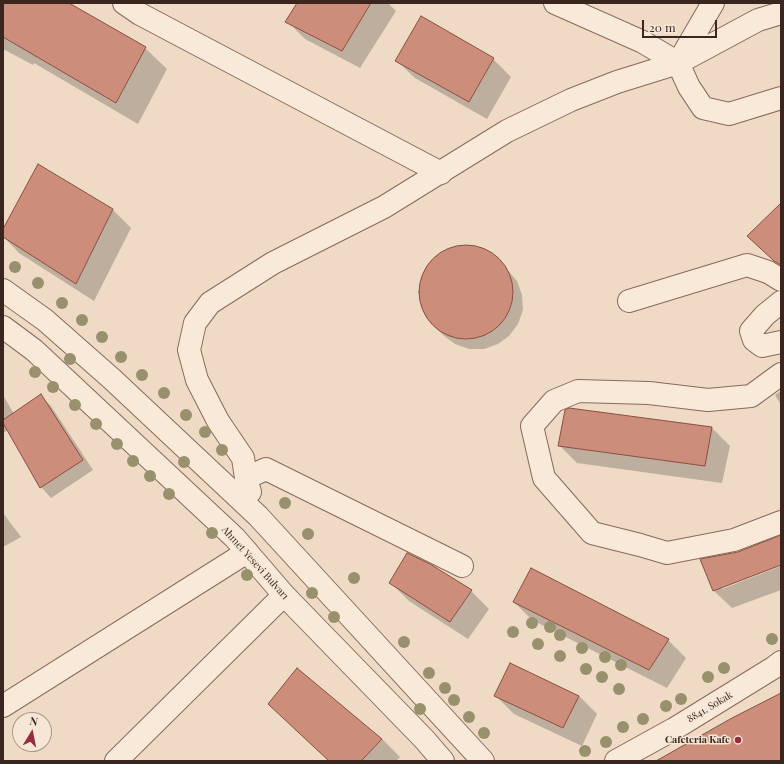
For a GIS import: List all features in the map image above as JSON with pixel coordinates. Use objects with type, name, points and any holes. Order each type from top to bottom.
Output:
[{"type":"street","points":[[124,3],[140,14],[441,173]]},
{"type":"street","points":[[555,3],[643,42],[678,63],[689,87],[703,108],[729,114],[781,98]]},
{"type":"street","points":[[678,63],[713,3]]},
{"type":"street","points":[[3,706],[241,545],[258,516],[246,478],[243,458],[218,421],[197,380],[189,350],[195,323],[210,303],[273,263],[384,207],[441,173],[506,131],[571,100],[617,82],[678,63],[758,20],[781,13]]},
{"type":"street","points":[[629,301],[747,265],[768,272],[781,280]]},
{"type":"street","points":[[3,290],[45,320],[112,379],[258,516],[483,761]]},
{"type":"street","points":[[781,302],[765,315],[751,331],[754,340],[762,346],[781,342]]},
{"type":"street","name":"Ahmet Yesevi Bulvarı","points":[[3,327],[34,350],[241,545],[284,595],[424,739],[443,761]]},
{"type":"street","points":[[781,374],[751,396],[708,400],[649,393],[578,391],[554,401],[532,426],[544,478],[592,534],[667,553],[734,540],[781,522]]},
{"type":"street","points":[[246,478],[266,469],[462,566]]},
{"type":"street","points":[[116,761],[284,595]]},
{"type":"street","name":"8841. Sokak","points":[[616,761],[674,729],[781,662]]},
{"type":"building","points":[[3,3],[69,3],[146,47],[116,103],[3,37]]},
{"type":"building","points":[[297,3],[371,3],[342,51],[285,22]]},
{"type":"building","points":[[421,16],[494,58],[469,102],[395,61]]},
{"type":"building","points":[[38,164],[113,209],[76,284],[3,237],[3,229]]},
{"type":"building","points":[[781,203],[781,265],[774,261],[747,236]]},
{"type":"building","points":[[466,245],[484,249],[499,259],[509,274],[513,292],[509,310],[499,325],[484,335],[466,339],[448,335],[433,325],[423,310],[419,292],[423,274],[433,259],[448,249]]},
{"type":"building","points":[[41,394],[83,460],[40,488],[3,423],[3,420]]},
{"type":"building","points":[[569,408],[712,427],[705,466],[558,446],[565,410]]},
{"type":"building","points":[[781,535],[781,565],[713,591],[700,559],[738,552]]},
{"type":"building","points":[[407,553],[430,564],[472,590],[450,622],[389,583]]},
{"type":"building","points":[[531,568],[669,639],[649,670],[513,602]]},
{"type":"building","points":[[510,663],[579,696],[563,728],[494,696]]},
{"type":"building","points":[[297,668],[382,739],[361,761],[329,761],[268,704]]},
{"type":"building","name":"Cafeteria Kafe","points":[[781,693],[781,761],[656,761],[732,718]]},
{"type":"place","name":"Cafeteria Kafe","points":[[738,740]]}]
